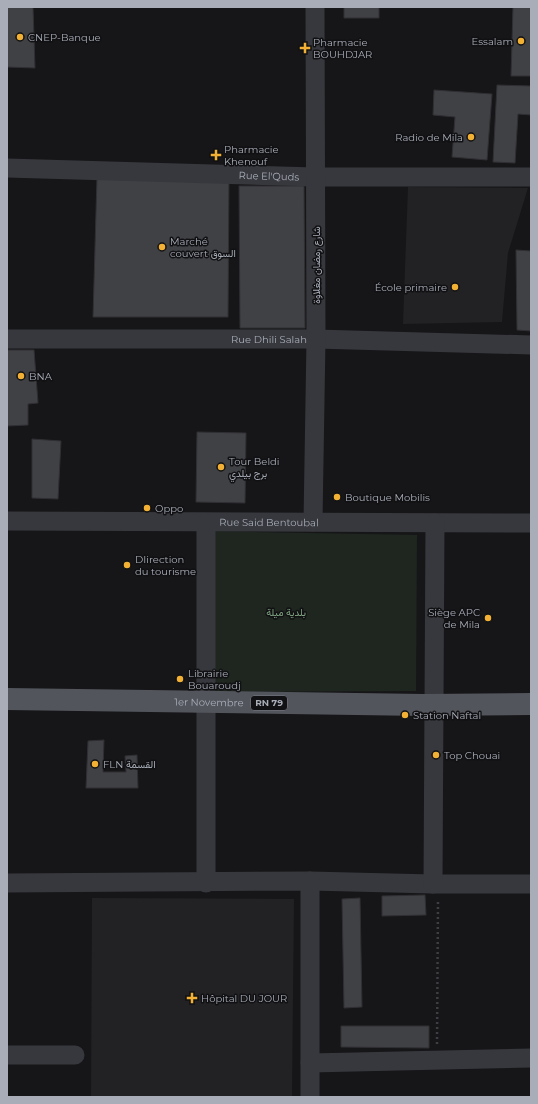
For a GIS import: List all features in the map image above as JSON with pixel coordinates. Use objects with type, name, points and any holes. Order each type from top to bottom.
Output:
[{"type":"main road","name":"1er Novembre","points":[[7,699],[434,705],[531,704]]},
{"type":"street","name":"شارع رمضان مغلاوة","points":[[314,522],[316,340],[315,7]]},
{"type":"street","name":"Rue El'Quds","points":[[7,168],[316,177],[531,177]]},
{"type":"street","name":"Rue Dhili Salah","points":[[7,339],[316,340],[531,345]]},
{"type":"street","name":"Rue Said Bentoubal","points":[[7,521],[206,523],[531,523]]},
{"type":"street","points":[[206,523],[206,883]]},
{"type":"street","points":[[435,523],[434,705],[436,884]]},
{"type":"street","points":[[310,881],[310,1097]]},
{"type":"street","points":[[7,883],[206,883],[310,881],[436,884],[531,884]]},
{"type":"street","points":[[7,1055],[75,1055]]},
{"type":"street","points":[[310,1063],[531,1058]]},
{"type":"path","points":[[436,884],[437,1060]]},
{"type":"shaded area","name":"École primaire","points":[[408,187],[528,188],[508,253],[502,322],[403,324]]},
{"type":"shaded area","name":"Hôpital DU JOUR","points":[[92,898],[294,899],[292,1097],[91,1097]]},
{"type":"green space","name":"بلدية ميلة","points":[[207,531],[417,535],[416,691],[206,692]]},
{"type":"building","name":"CNEP-Banque","points":[[7,7],[33,7],[35,68],[7,67]]},
{"type":"building","points":[[344,7],[379,7],[379,18],[344,18]]},
{"type":"building","name":"Essalam","points":[[513,7],[531,7],[531,76],[511,76]]},
{"type":"building","points":[[497,85],[531,86],[531,115],[518,114],[515,163],[493,162]]},
{"type":"building","name":"Radio de Mila","points":[[434,90],[492,94],[487,160],[452,157],[455,117],[433,115]]},
{"type":"building","name":"Marché couvert السوق","points":[[97,177],[229,177],[228,317],[93,317]]},
{"type":"building","points":[[239,186],[304,186],[305,328],[240,328]]},
{"type":"building","points":[[516,250],[531,251],[531,331],[517,330]]},
{"type":"building","name":"BNA","points":[[7,350],[34,350],[38,403],[28,404],[28,425],[7,426]]},
{"type":"building","name":"Tour Beldi برج بيلدي","points":[[197,432],[246,433],[245,503],[196,502]]},
{"type":"building","points":[[32,439],[61,441],[58,499],[32,498]]},
{"type":"building","name":"FLN القسمة","points":[[104,740],[103,772],[126,772],[125,756],[137,755],[138,788],[86,788],[88,741]]},
{"type":"building","points":[[425,895],[426,915],[382,916],[382,896]]},
{"type":"building","points":[[360,898],[362,1007],[344,1008],[342,899]]},
{"type":"building","points":[[341,1026],[429,1026],[429,1048],[341,1047]]},
{"type":"place","name":"CNEP-Banque","points":[[20,37]]},
{"type":"place","name":"Essalam","points":[[521,41]]},
{"type":"place","name":"Pharmacie BOUHDJAR","points":[[305,48]]},
{"type":"place","name":"Radio de Mila","points":[[471,137]]},
{"type":"place","name":"Pharmacie Khenouf","points":[[216,155]]},
{"type":"place","name":"Marché couvert السوق","points":[[162,247]]},
{"type":"place","name":"École primaire","points":[[455,287]]},
{"type":"place","name":"BNA","points":[[21,376]]},
{"type":"place","name":"Tour Beldi برج بيلدي","points":[[221,467]]},
{"type":"place","name":"Boutique Mobilis","points":[[337,497]]},
{"type":"place","name":"Oppo","points":[[147,508]]},
{"type":"place","name":"DIirection du tourisme","points":[[127,565]]},
{"type":"place","name":"Siège APC de Mila","points":[[488,618]]},
{"type":"place","name":"Librairie Bouaroudj","points":[[180,679]]},
{"type":"place","name":"Station Naftal","points":[[405,715]]},
{"type":"place","name":"Top Chouai","points":[[436,755]]},
{"type":"place","name":"FLN القسمة","points":[[95,764]]},
{"type":"place","name":"Hôpital DU JOUR","points":[[192,998]]}]
